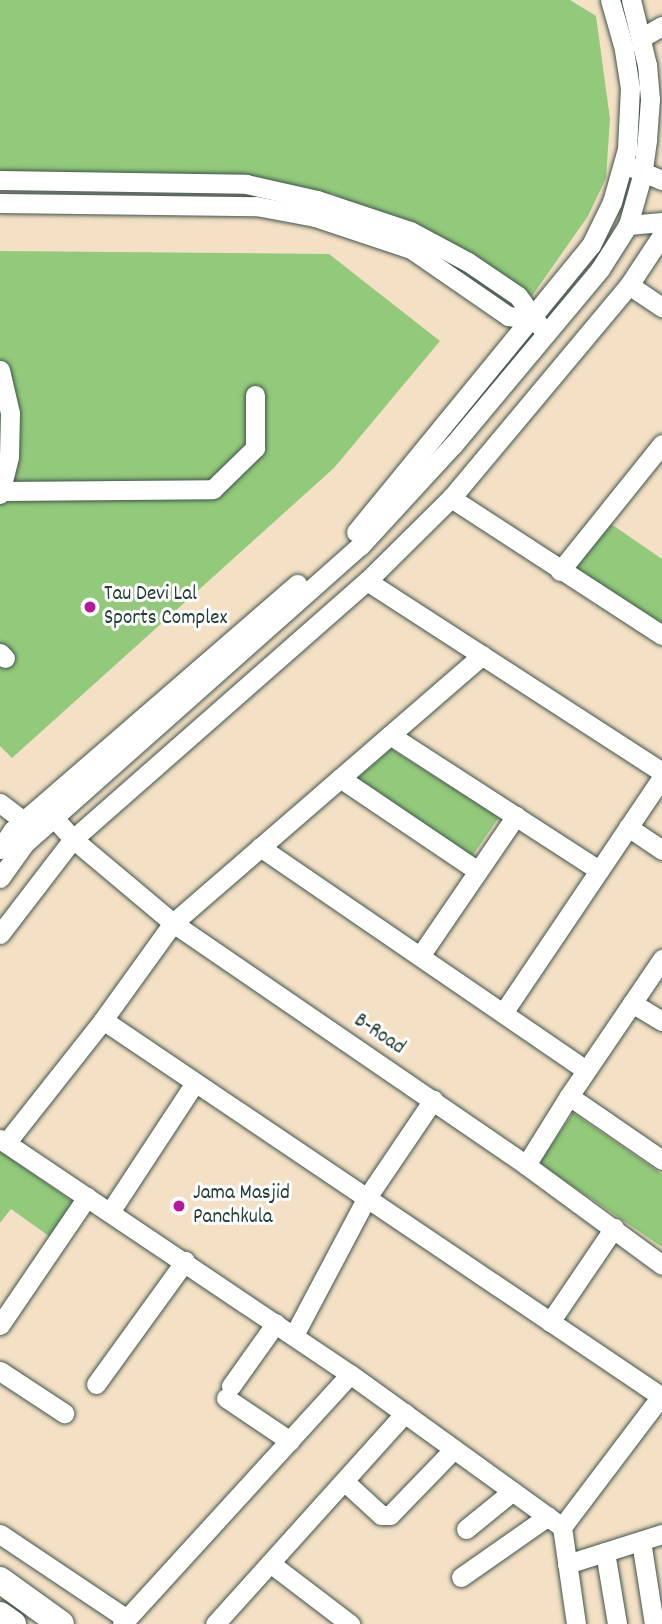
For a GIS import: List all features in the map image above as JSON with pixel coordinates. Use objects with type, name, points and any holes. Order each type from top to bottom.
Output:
[{"type":"highway","points":[[0,1580],[61,1624]]},
{"type":"highway","points":[[0,1615],[13,1624]]},
{"type":"street","points":[[540,326],[591,245],[612,202],[627,149],[630,88],[624,49],[610,0]]},
{"type":"street","points":[[0,877],[16,833],[48,811],[354,535],[540,326],[600,268],[628,225],[643,172],[650,99],[641,38],[631,0]]},
{"type":"street","points":[[641,38],[662,26]]},
{"type":"street","points":[[622,164],[662,180]]},
{"type":"street","points":[[0,180],[246,184],[317,200],[410,231],[468,262],[518,296],[540,326]]},
{"type":"street","points":[[0,203],[256,206],[315,217],[411,248],[508,316],[540,326]]},
{"type":"street","points":[[628,225],[662,222]]},
{"type":"street","points":[[0,934],[73,839],[368,581],[451,498],[629,285],[662,235]]},
{"type":"street","points":[[629,285],[662,307]]},
{"type":"street","points":[[0,370],[10,414],[9,457],[1,492],[213,489],[255,448],[256,395]]},
{"type":"street","points":[[561,571],[662,444]]},
{"type":"street","points":[[451,498],[662,635]]},
{"type":"street","points":[[368,581],[662,774],[503,1013]]},
{"type":"street","points":[[482,655],[173,923],[103,1020],[3,1141],[294,1335],[555,1522],[567,1564],[576,1624]]},
{"type":"street","points":[[390,735],[598,870]]},
{"type":"street","points":[[340,778],[478,872]]},
{"type":"street","points":[[0,803],[16,833]]},
{"type":"street","name":"B-Road","points":[[48,811],[73,839],[173,923],[526,1165],[662,1265]]},
{"type":"street","points":[[420,957],[516,816]]},
{"type":"street","points":[[628,827],[662,850]]},
{"type":"street","points":[[260,847],[586,1070]]},
{"type":"street","points":[[526,1165],[586,1070],[662,960]]},
{"type":"street","points":[[632,1003],[662,1021]]},
{"type":"street","points":[[103,1020],[661,1397],[555,1522],[461,1577]]},
{"type":"street","points":[[110,1212],[194,1084]]},
{"type":"street","points":[[569,1096],[662,1160]]},
{"type":"street","points":[[294,1335],[366,1199],[433,1100]]},
{"type":"street","points":[[0,1325],[87,1197]]},
{"type":"street","points":[[550,1322],[614,1228]]},
{"type":"street","points":[[96,1384],[185,1261]]},
{"type":"street","points":[[276,1323],[228,1392],[290,1441]]},
{"type":"street","points":[[0,1371],[64,1413]]},
{"type":"street","points":[[0,1534],[124,1622],[350,1374]]},
{"type":"street","points":[[215,1624],[405,1413]]},
{"type":"street","points":[[344,1481],[381,1515],[390,1515],[454,1449]]},
{"type":"street","points":[[466,1529],[513,1491]]},
{"type":"street","points":[[567,1564],[662,1534]]},
{"type":"street","points":[[641,1541],[654,1624]]},
{"type":"street","points":[[605,1552],[617,1624]]},
{"type":"street","points":[[270,1563],[349,1624]]},
{"type":"green space","points":[[0,0],[570,0],[596,16],[610,119],[606,178],[588,216],[532,296],[333,194],[195,189],[0,188]]},
{"type":"green space","name":"Tau Devi Lal Sports Complex","points":[[0,251],[329,254],[440,341],[334,468],[12,758],[0,746]]},
{"type":"green space","points":[[611,524],[662,559],[662,629],[572,572]]},
{"type":"green space","points":[[391,749],[499,817],[471,858],[356,779]]},
{"type":"green space","points":[[573,1113],[662,1174],[662,1247],[539,1163]]},
{"type":"green space","points":[[0,1151],[75,1203],[53,1239],[11,1209],[0,1223]]},
{"type":"place","name":"Tau Devi Lal Sports Complex","points":[[90,607]]},
{"type":"place","name":"Jama Masjid Panchkula","points":[[179,1206]]}]
